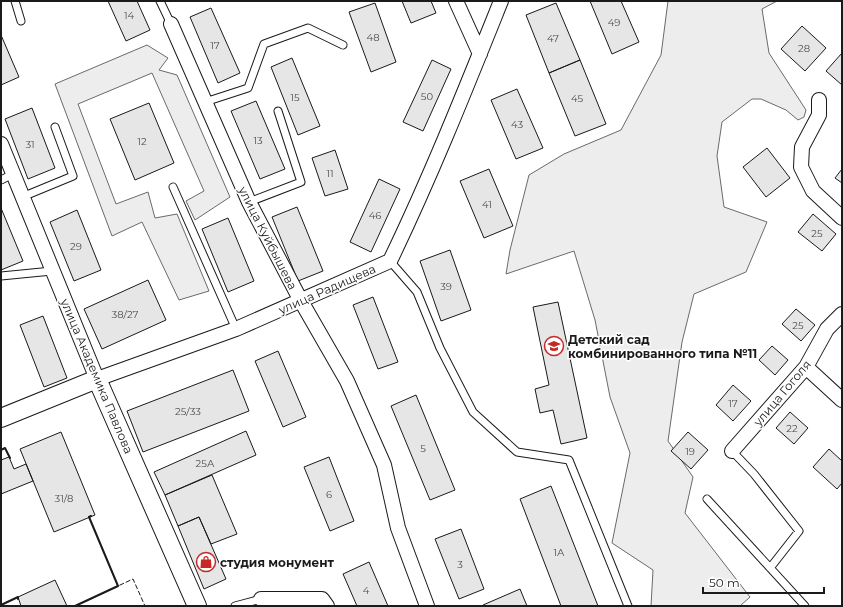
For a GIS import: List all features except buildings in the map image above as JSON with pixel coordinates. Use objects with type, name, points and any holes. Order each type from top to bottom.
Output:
[{"type":"street","points":[[456,1],[480,54]]},
{"type":"street","name":"улица Радищева","points":[[1,418],[97,379],[236,329],[390,261],[410,219],[501,1]]},
{"type":"street","name":"улица Куйбышева","points":[[170,24],[249,202],[301,301],[347,381],[384,465],[398,528],[427,606]]},
{"type":"street","points":[[819,100],[819,115],[802,148],[801,168],[813,191],[842,218]]},
{"type":"street","name":"улица Академика Павлова","points":[[1,144],[8,173],[22,197],[97,379],[197,606]]},
{"type":"street","name":"улица Гоголя","points":[[732,451],[806,367],[827,329],[842,314]]},
{"type":"street","points":[[806,367],[842,400]]},
{"type":"street","points":[[261,598],[322,599],[327,606]]},
{"type":"lane","points":[[15,1],[21,21]]},
{"type":"lane","points":[[160,1],[170,24]]},
{"type":"lane","points":[[205,102],[248,88],[264,44],[308,28],[343,44]]},
{"type":"lane","points":[[249,202],[300,182],[278,111]]},
{"type":"lane","points":[[22,197],[73,176],[55,127]]},
{"type":"lane","points":[[173,187],[236,329]]},
{"type":"lane","points":[[390,261],[417,292],[440,348],[473,412],[517,452],[569,460],[628,606]]},
{"type":"lane","points":[[1,276],[52,271]]},
{"type":"lane","points":[[732,451],[754,474],[799,531],[770,568]]},
{"type":"lane","points":[[708,499],[805,606]]},
{"type":"lane","points":[[235,606],[261,598]]},
{"type":"shaded area","points":[[668,1],[777,1],[762,9],[769,53],[806,110],[804,117],[798,120],[786,110],[761,99],[752,99],[722,122],[717,156],[724,207],[767,222],[746,272],[694,294],[682,342],[668,441],[693,477],[685,513],[750,597],[740,606],[651,606],[653,570],[612,543],[630,453],[610,397],[595,320],[574,251],[506,274],[510,250],[529,175],[564,154],[621,130],[661,55]]},
{"type":"shaded area","points":[[147,45],[168,58],[159,70],[177,75],[230,197],[195,220],[186,201],[204,191],[152,73],[78,104],[116,204],[148,192],[155,218],[177,214],[209,291],[179,300],[142,222],[112,236],[55,84]]},
{"type":"fence","points":[[75,606],[133,579],[145,606]]},
{"type":"wall","points":[[1,450],[5,448],[10,458]]},
{"type":"wall","points":[[75,606],[118,586],[89,517],[91,516]]},
{"type":"wall","points":[[1,605],[18,597],[18,599]]},
{"type":"place","name":"Детский сад комбинированного типа №11","points":[[554,346]]},
{"type":"place","name":"студия монумент","points":[[206,562]]}]
